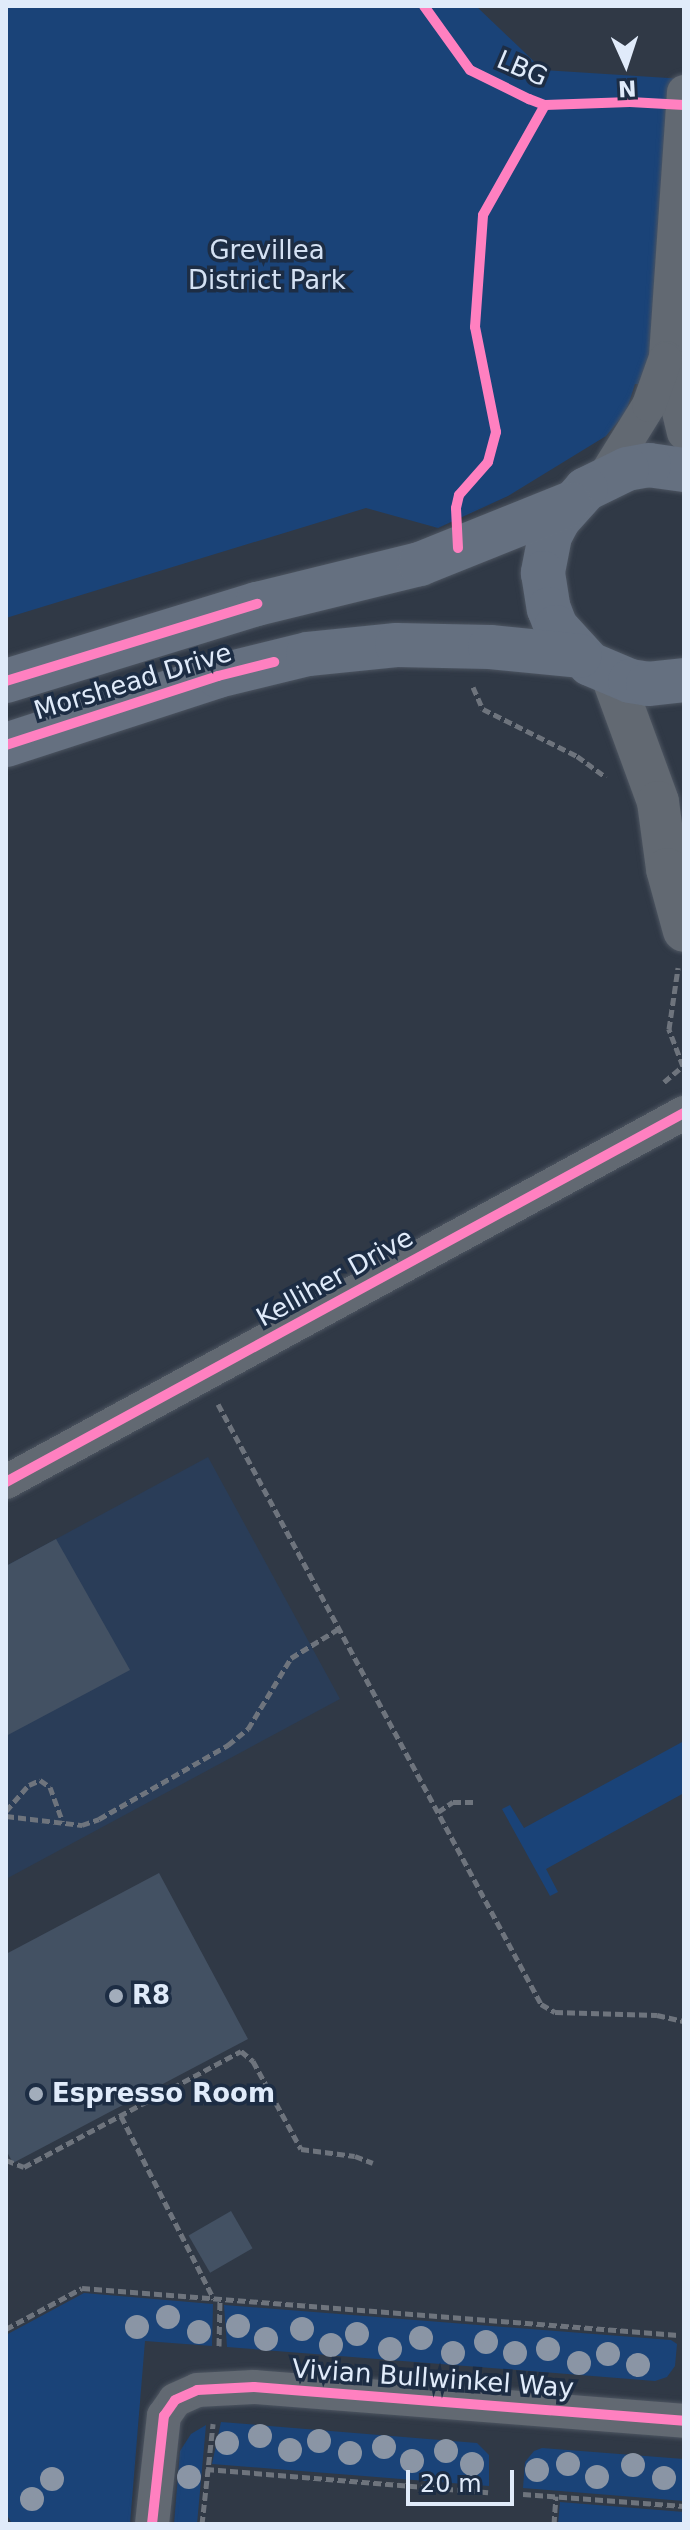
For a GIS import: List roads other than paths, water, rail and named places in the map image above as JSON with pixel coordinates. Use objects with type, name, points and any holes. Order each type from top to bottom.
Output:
[{"type":"main road","points":[[596,666],[556,627],[544,582],[550,536],[569,504],[605,476],[649,465],[684,470]]},
{"type":"main road","name":"Morshead Drive","points":[[6,681],[257,604],[420,564],[569,504]]},
{"type":"main road","name":"Morshead Drive","points":[[6,745],[218,676],[321,652],[372,646],[444,645],[596,666],[648,684],[684,680]]},
{"type":"street","points":[[605,476],[649,405],[666,358],[684,92]]},
{"type":"street","points":[[666,358],[684,433]]},
{"type":"street","points":[[596,666],[658,802],[678,942]]},
{"type":"street","name":"Kelliher Drive","points":[[6,1482],[684,1113]]},
{"type":"street","name":"Vivian Bullwinkel Way","points":[[152,2524],[162,2421],[171,2404],[180,2397],[216,2387],[254,2387],[684,2421]]},
{"type":"place","name":"R8","points":[[116,1996]]},
{"type":"place","name":"Espresso Room","points":[[36,2094]]},
{"type":"park label","name":"Grevillea District Park","points":[[267,266]]}]
